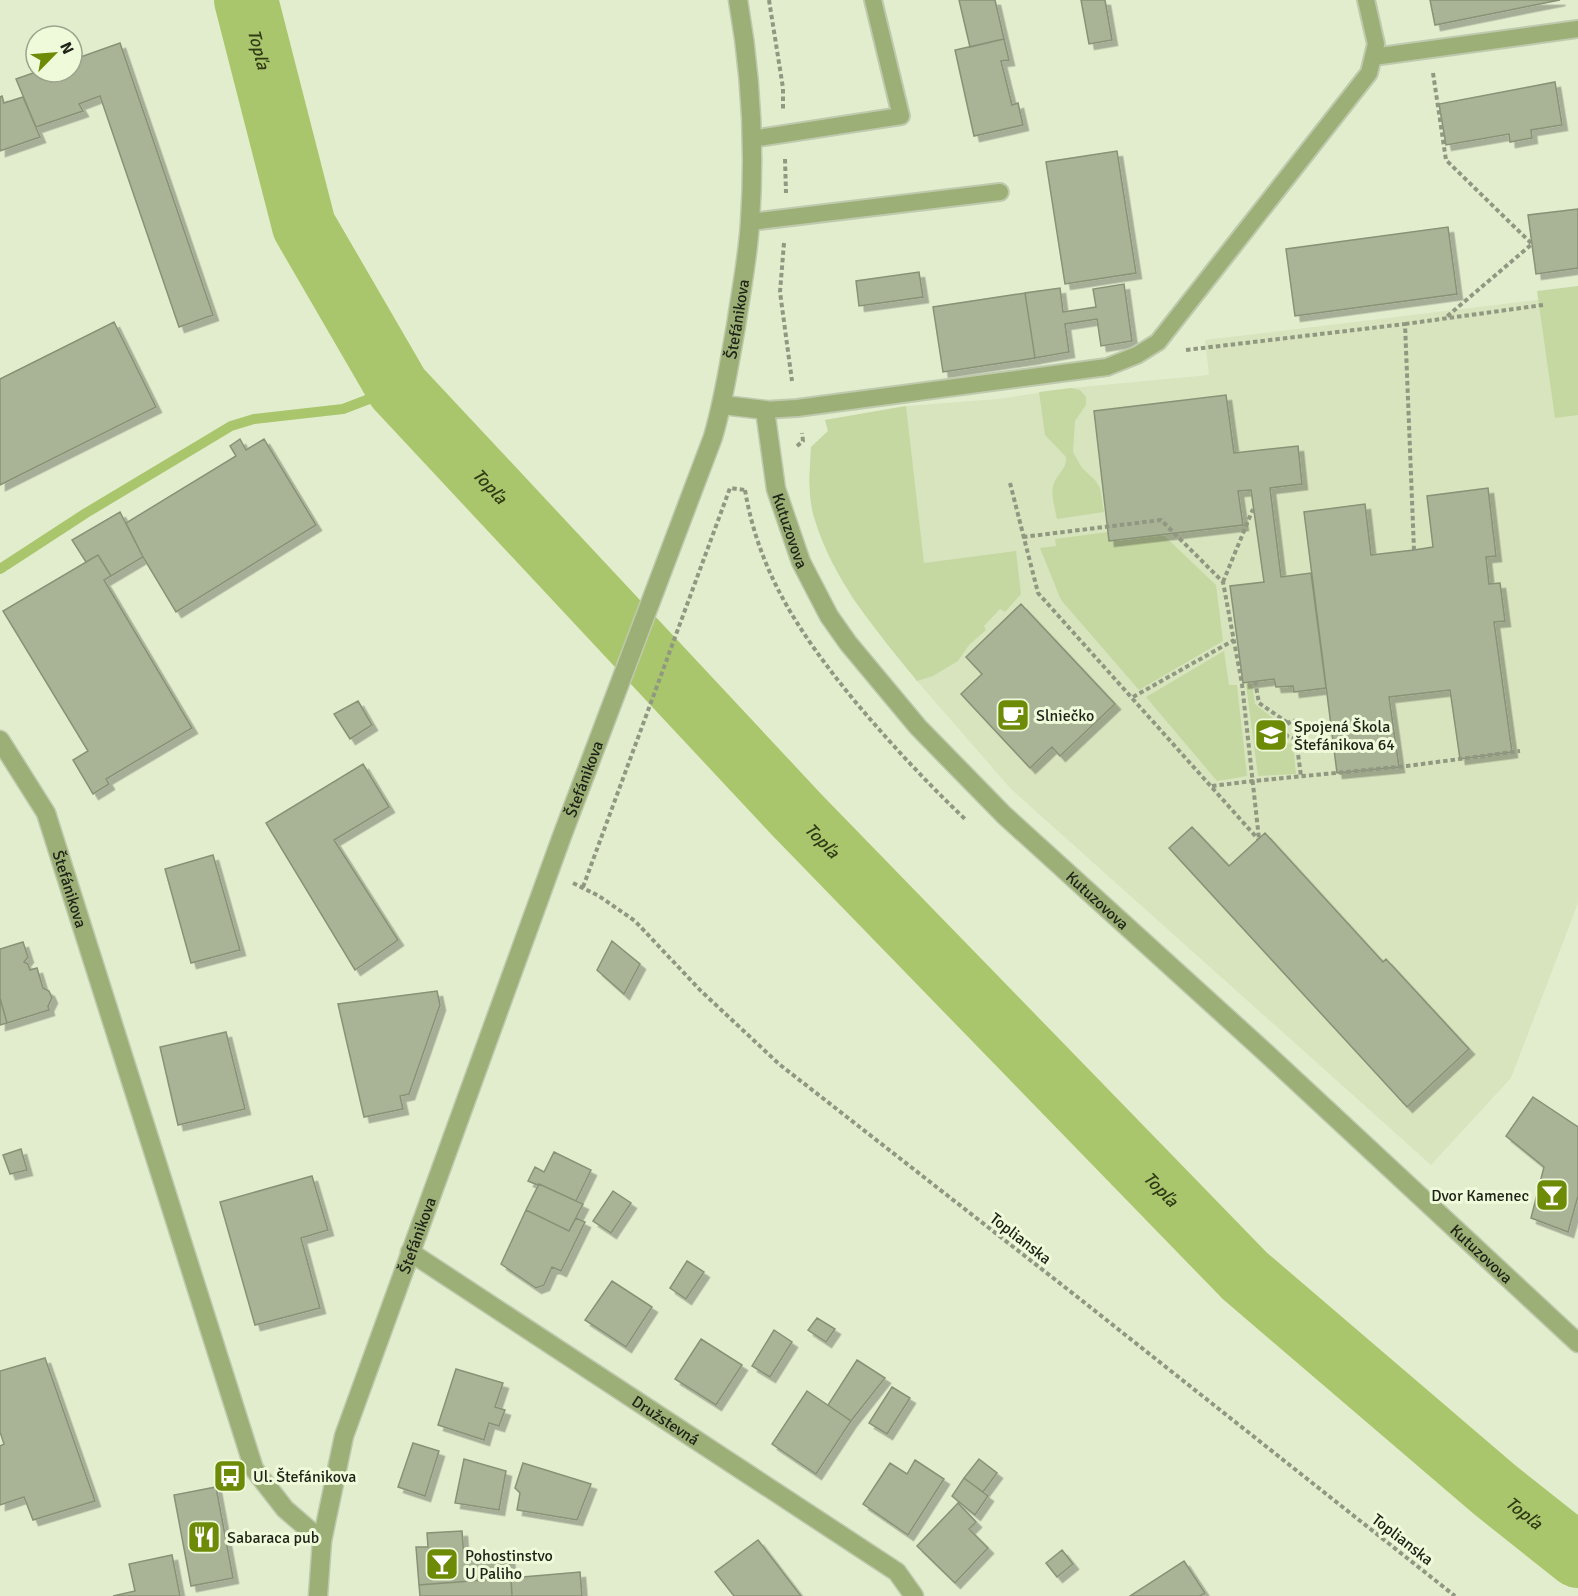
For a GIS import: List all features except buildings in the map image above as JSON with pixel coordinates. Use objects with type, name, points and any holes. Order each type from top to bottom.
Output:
[{"type":"street","name":"Štefánikova","points":[[318,1596],[322,1541],[344,1436],[562,836],[713,437],[723,405],[744,276],[750,222],[752,139],[749,71],[738,0]]},
{"type":"street","points":[[723,405],[765,410]]},
{"type":"street","name":"Kutuzovova","points":[[765,410],[776,489],[801,562],[829,616],[848,643],[918,727],[1004,814],[1266,1053],[1578,1343]]},
{"type":"street","name":"Štefánikova","points":[[0,740],[46,813],[254,1469],[285,1509],[322,1541]]},
{"type":"street","name":"Družstevná","points":[[410,1251],[897,1572],[914,1596]]},
{"type":"lane","points":[[752,139],[901,116],[873,0]]},
{"type":"lane","points":[[765,410],[797,408],[1107,367],[1137,355],[1158,342],[1369,73],[1376,44],[1366,0]]},
{"type":"lane","points":[[1373,57],[1578,28]]},
{"type":"lane","points":[[750,222],[1000,192]]},
{"type":"path","points":[[1430,50],[1446,160],[1532,244],[1444,319]]},
{"type":"path","points":[[1184,350],[1542,305]]},
{"type":"path","points":[[1405,324],[1414,550]]},
{"type":"path","points":[[1010,483],[1038,593],[1259,839],[1242,684],[1223,582],[1253,508]]},
{"type":"path","name":"Toplianska","points":[[745,490],[730,488],[584,887],[634,921],[700,991],[778,1064],[1455,1596]]},
{"type":"path","points":[[1023,537],[1161,520],[1223,582]]},
{"type":"path","points":[[1133,697],[1234,640]]},
{"type":"path","points":[[1255,681],[1259,703],[1288,723]]},
{"type":"path","points":[[1293,720],[1303,725],[1304,733],[1296,739],[1287,736],[1284,729],[1293,720]]},
{"type":"path","points":[[1296,739],[1301,776]]},
{"type":"path","points":[[1212,786],[1407,766],[1520,751]]},
{"type":"shaded area","points":[[1578,286],[1578,415],[1555,418],[1537,291]]},
{"type":"shaded area","name":"Spojená Škola Štefánikova 64","points":[[1578,295],[1578,903],[1511,1078],[1431,1165],[1011,789],[917,681],[852,598],[824,543],[813,515],[809,481],[811,447],[828,431],[825,420],[906,406],[998,399],[1071,388],[1209,375],[1205,340]]},
{"type":"shaded area","points":[[1071,388],[1080,390],[1086,397],[1086,405],[1075,421],[1073,452],[1082,468],[1100,488],[1104,512],[1057,519],[1052,491],[1065,465],[1066,457],[1045,435],[1039,392]]},
{"type":"shaded area","points":[[906,406],[924,563],[1016,551],[1021,594],[1005,612],[1000,609],[984,626],[986,630],[969,645],[958,661],[933,676],[917,681],[857,604],[832,562],[814,517],[810,491],[811,447],[828,431],[825,420]]},
{"type":"shaded area","points":[[1154,526],[1216,585],[1223,641],[1139,690],[1061,600],[1040,548],[1056,546],[1055,539]]},
{"type":"shaded area","points":[[1224,651],[1229,685],[1237,685],[1247,776],[1217,781],[1146,697]]},
{"type":"shaded area","points":[[1246,684],[1252,684],[1255,704],[1280,724],[1281,738],[1293,744],[1296,774],[1258,776]]},
{"type":"waterway","name":"Topľa","points":[[246,0],[304,226],[398,388],[797,815],[1245,1276],[1495,1490],[1578,1556]]},
{"type":"waterway","points":[[0,569],[86,513],[231,426],[254,419],[343,409],[398,388]]},
{"type":"place","name":"Slniečko","points":[[1013,715]]},
{"type":"place","name":"Spojená Škola Štefánikova 64","points":[[1271,735]]},
{"type":"place","name":"Dvor Kamenec","points":[[1552,1195]]},
{"type":"place","name":"Ul. Štefánikova","points":[[230,1476]]},
{"type":"place","name":"Sabaraca pub","points":[[204,1537]]},
{"type":"place","name":"Pohostinstvo U Paliho","points":[[442,1564]]}]
